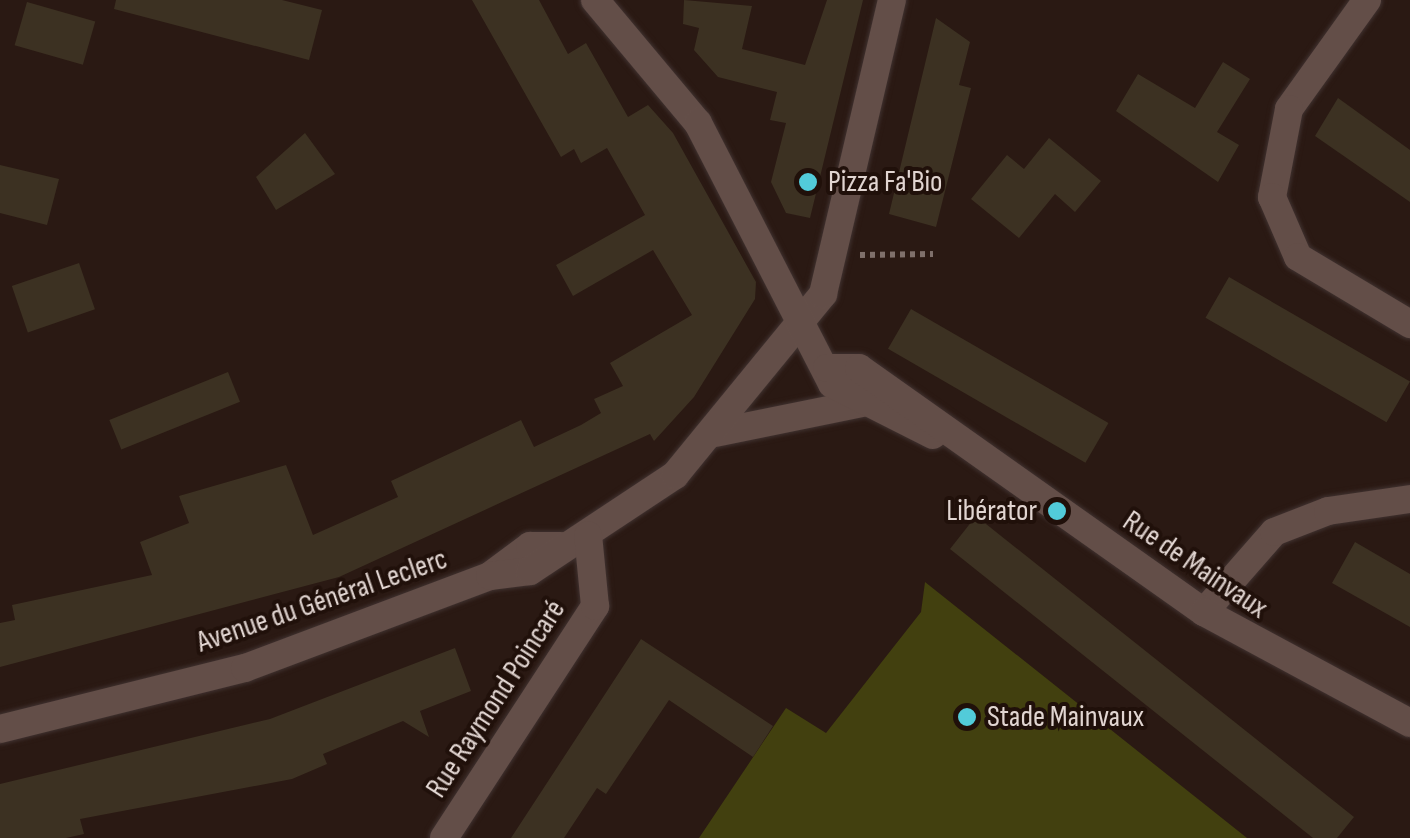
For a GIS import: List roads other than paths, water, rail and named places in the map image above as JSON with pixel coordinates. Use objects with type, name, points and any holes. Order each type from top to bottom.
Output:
[{"type":"street","name":"Rue de Mainvaux","points":[[595,0],[698,123],[832,384],[863,404],[954,443]]},
{"type":"street","name":"Avenue du Général Leclerc","points":[[0,728],[246,668],[490,576],[530,571],[676,476],[803,326],[832,255],[892,0]]},
{"type":"street","points":[[1366,0],[1289,109],[1272,197],[1298,257],[1410,324]]},
{"type":"street","name":"Rue de Mainvaux","points":[[827,368],[859,368],[954,443],[1204,612],[1410,723]]},
{"type":"street","points":[[715,432],[863,404]]},
{"type":"street","points":[[1204,612],[1274,532],[1328,511],[1410,499]]},
{"type":"street","name":"Rue Raymond Poincaré","points":[[444,838],[592,614],[599,595],[575,540]]},
{"type":"place","name":"Pizza Fa'Bio","points":[[808,182]]},
{"type":"place","name":"Libérator","points":[[1057,511]]},
{"type":"place","name":"Stade Mainvaux","points":[[967,717]]}]
